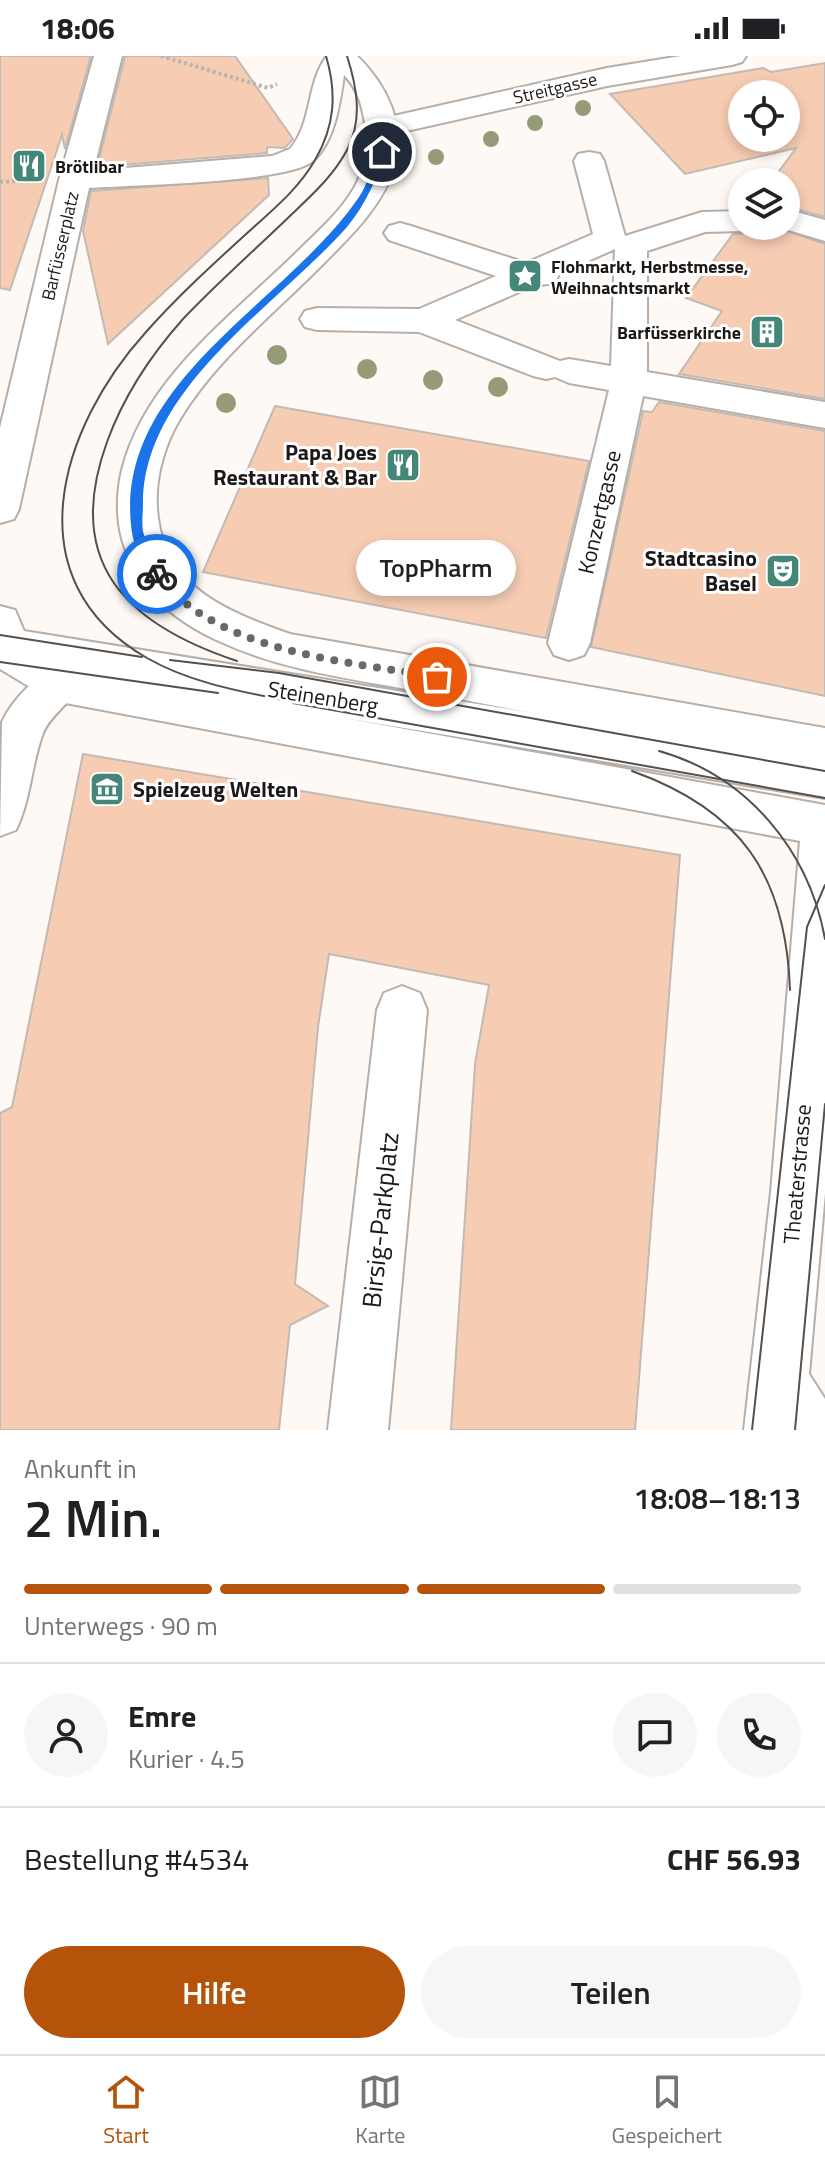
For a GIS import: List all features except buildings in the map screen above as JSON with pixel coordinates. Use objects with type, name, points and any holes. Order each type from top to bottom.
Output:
[{"type":"street","points":[[75,180],[108,56]]},
{"type":"street","points":[[341,56],[369,85],[380,128]]},
{"type":"street","name":"Barfüsserplatz","points":[[0,509],[75,180],[277,165],[301,156],[310,145],[325,106],[330,71],[341,56]]},
{"type":"street","name":"Streitgasse","points":[[380,128],[602,66],[732,56]]},
{"type":"street","name":"Steinenberg","points":[[380,128],[382,152],[366,194],[344,224],[172,399],[144,456],[137,487],[138,535],[152,567],[170,591],[193,608],[234,631],[288,651],[825,747]]},
{"type":"street","points":[[423,321],[610,239],[589,161]]},
{"type":"street","name":"Konzertgasse","points":[[569,643],[629,380],[604,282],[631,245],[702,222],[728,221]]},
{"type":"street","points":[[800,223],[825,231]]},
{"type":"street","points":[[400,233],[528,275],[604,282]]},
{"type":"street","points":[[317,319],[423,321],[557,369],[825,415]]},
{"type":"street","points":[[0,816],[12,720],[60,684],[16,659],[3,637]]},
{"type":"street","name":"Steinenberg","points":[[3,637],[825,779]]},
{"type":"street","name":"Steinenberg","points":[[60,684],[825,826]]},
{"type":"street","name":"Theaterstrasse","points":[[810,1430],[776,1403],[798,1192],[819,874],[825,826]]},
{"type":"street","name":"Birsig-Parkplatz","points":[[358,1430],[402,1010]]},
{"type":"path","points":[[161,56],[268,88],[341,56]]},
{"type":"tram line","points":[[303,704],[223,687],[184,675],[147,658],[104,625],[77,588],[64,546],[63,501],[73,456],[91,412],[116,370],[158,319],[283,200],[315,160],[327,135],[332,109],[332,83],[326,56]]},
{"type":"tram line","points":[[237,661],[164,628],[135,607],[114,583],[100,555],[93,522],[95,485],[121,408],[160,347],[196,305],[315,192],[342,159],[352,139],[357,115],[356,91],[347,56]]},
{"type":"tram line","points":[[0,635],[142,657]]},
{"type":"tram line","points":[[170,660],[279,673],[825,771]]},
{"type":"tram line","points":[[0,662],[218,693]]},
{"type":"tram line","points":[[293,703],[720,779]]},
{"type":"tram line","points":[[659,751],[691,763],[720,779]]},
{"type":"tram line","points":[[632,771],[670,787],[702,806],[729,827],[750,852],[767,880],[779,913],[787,949],[790,990]]},
{"type":"tram line","points":[[720,779],[825,798]]},
{"type":"tram line","points":[[720,779],[746,798],[789,847],[816,905]]},
{"type":"tram line","points":[[816,905],[825,885]]},
{"type":"tram line","points":[[752,1430],[807,927],[816,905]]},
{"type":"tram line","points":[[816,905],[825,939]]},
{"type":"tram line","points":[[795,1430],[825,1104]]},
{"type":"way so far","points":[[157,574],[170,591],[193,608],[234,631],[288,651],[437,677]]},
{"type":"place","name":"Brötlibar","points":[[29,166]]},
{"type":"place","name":"Flohmarkt, Herbstmesse, Weihnachtsmarkt","points":[[525,276]]},
{"type":"place","name":"Barfüsserkirche","points":[[767,332]]},
{"type":"place","name":"Papa Joes Restaurant & Bar","points":[[403,465]]},
{"type":"place","name":"Stadtcasino Basel","points":[[783,571]]},
{"type":"place","name":"TopPharm","points":[[437,677]]},
{"type":"place","name":"Spielzeug Welten","points":[[107,789]]},
{"type":"route","points":[[157,574],[138,535],[137,487],[144,456],[158,423],[172,399],[196,371],[344,224],[366,194],[382,152]]}]
